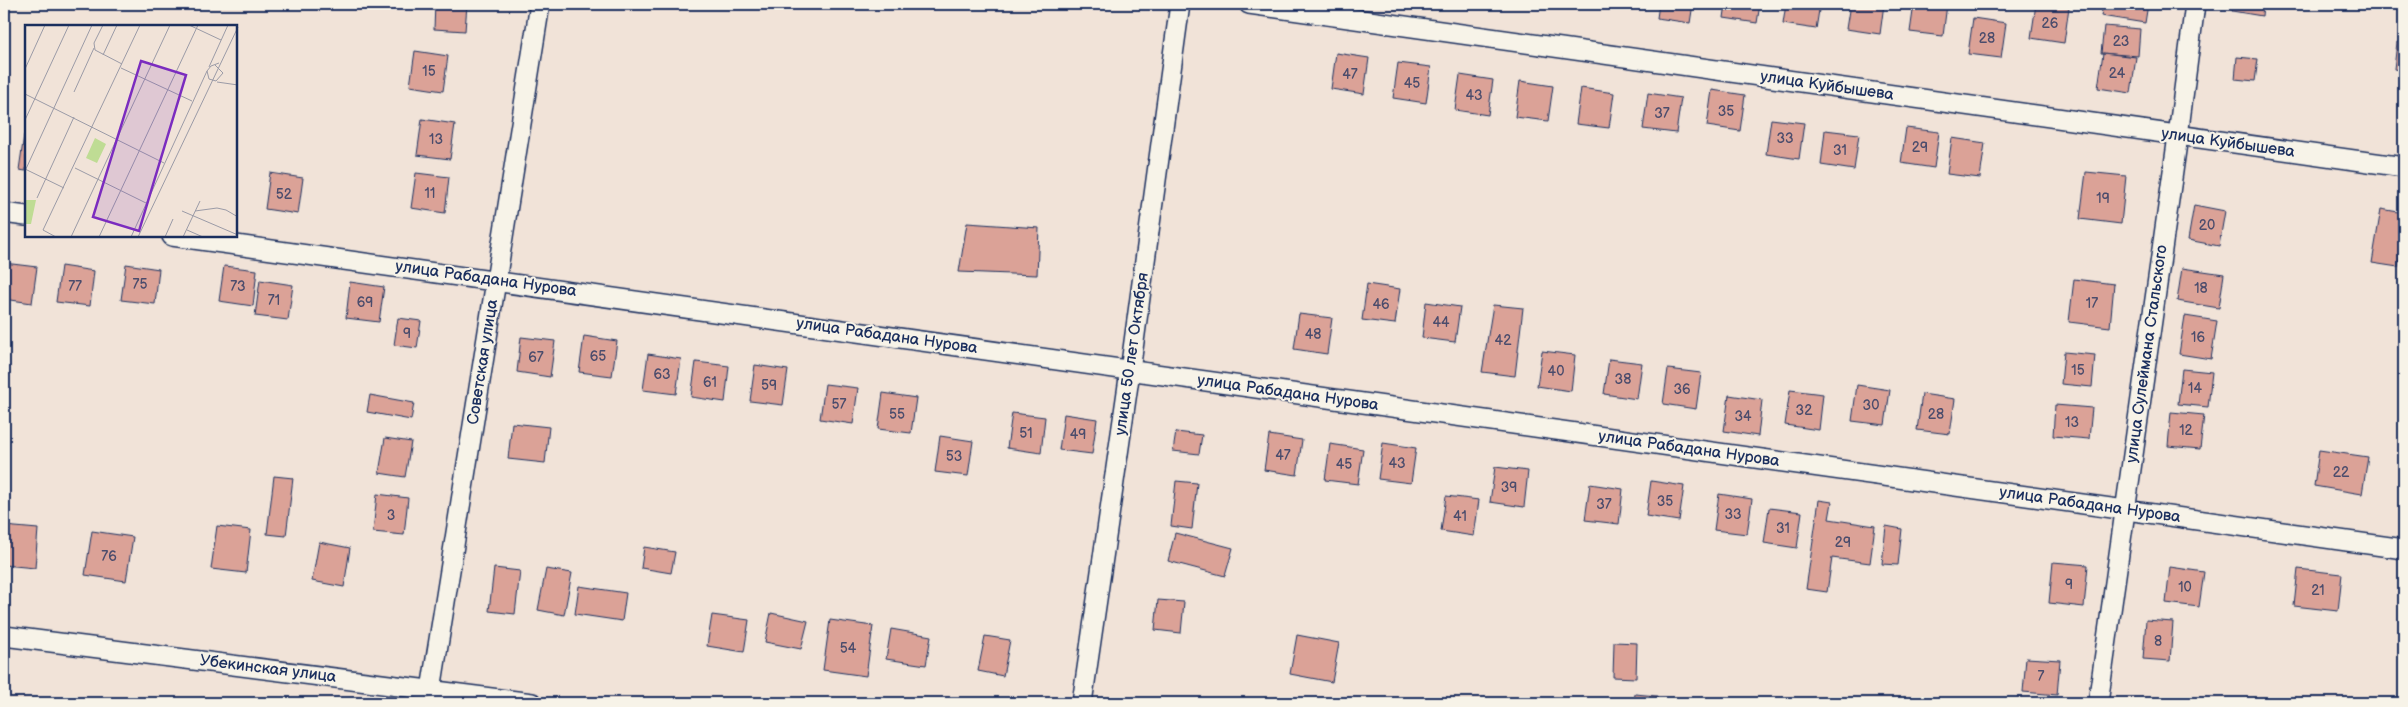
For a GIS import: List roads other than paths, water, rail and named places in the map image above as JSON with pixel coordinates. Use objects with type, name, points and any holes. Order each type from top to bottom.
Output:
[{"type":"street","name":"Советская улица","points":[[431,690],[540,4]]},
{"type":"street","name":"улица 50 лет Октября","points":[[1082,703],[1180,4]]},
{"type":"street","name":"улица Куйбышева","points":[[1249,4],[2404,167]]},
{"type":"street","name":"улица Сулеймана Стальского","points":[[2098,703],[2195,4]]},
{"type":"street","points":[[4,213],[25,216]]},
{"type":"street","name":"улица Рабадана Нурова","points":[[187,238],[2404,549]]},
{"type":"street","name":"Убекинская улица","points":[[4,636],[532,703]]}]
